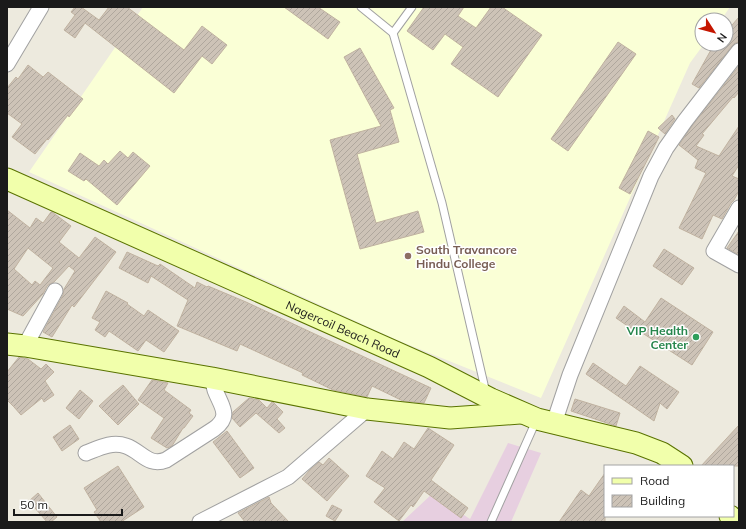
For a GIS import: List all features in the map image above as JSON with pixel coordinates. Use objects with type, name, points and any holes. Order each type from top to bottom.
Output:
[{"type":"main road","name":"Nagercoil Beach Road","points":[[7,179],[429,367],[487,397],[538,418],[636,443],[662,453],[680,465]]},
{"type":"main road","points":[[16,345],[212,378],[367,409],[450,418],[538,418]]},
{"type":"street","points":[[7,64],[41,7]]},
{"type":"street","points":[[538,418],[570,376],[651,176],[666,148],[739,51]]},
{"type":"street","points":[[739,208],[714,251],[739,265]]},
{"type":"street","points":[[16,345],[55,292]]},
{"type":"street","points":[[86,453],[106,445],[120,445],[126,446],[155,462],[166,460],[221,423],[224,417],[224,409],[215,390],[212,378]]},
{"type":"street","points":[[200,522],[288,477],[367,409]]},
{"type":"lane","points":[[361,7],[393,33],[442,203],[487,397]]},
{"type":"lane","points":[[393,33],[412,7]]},
{"type":"lane","points":[[491,522],[538,418]]},
{"type":"shaded area","name":"South Travancore Hindu College","points":[[143,7],[730,7],[727,12],[694,12],[694,52],[698,52],[690,63],[541,398],[397,340],[29,172]]},
{"type":"shaded area","points":[[508,443],[541,453],[511,522],[402,522],[432,494],[470,519]]},
{"type":"building","points":[[75,7],[81,7],[99,20],[109,7],[127,7],[184,50],[202,26],[227,45],[212,64],[202,56],[174,93],[85,23],[75,38],[64,30],[75,15],[71,12]]},
{"type":"building","points":[[284,7],[318,7],[340,22],[328,39]]},
{"type":"building","points":[[424,7],[464,7],[458,16],[476,28],[491,7],[502,7],[542,35],[498,97],[451,64],[463,47],[445,34],[433,50],[407,31]]},
{"type":"building","points":[[739,17],[739,42],[734,44],[734,23]]},
{"type":"building","points":[[618,42],[636,54],[568,151],[551,139]]},
{"type":"building","points":[[360,48],[394,108],[390,110],[399,142],[357,154],[376,223],[418,211],[424,232],[360,249],[330,140],[381,126],[344,57]]},
{"type":"building","points":[[710,52],[727,52],[699,88],[692,84]]},
{"type":"building","points":[[28,65],[43,77],[48,72],[83,99],[69,117],[68,115],[35,154],[12,137],[22,124],[7,113],[7,88],[16,77],[18,79]]},
{"type":"building","points":[[739,66],[739,92],[702,134],[704,135],[696,146],[719,156],[739,126],[739,165],[732,176],[739,179],[739,191],[722,219],[713,215],[702,239],[679,228],[706,173],[695,168],[698,160],[679,145]]},
{"type":"building","points":[[672,115],[675,119],[665,134],[658,128]]},
{"type":"building","points":[[648,131],[659,137],[630,194],[619,188]]},
{"type":"building","points":[[120,151],[128,158],[133,152],[150,166],[117,205],[86,179],[84,181],[68,171],[80,153],[99,166],[104,160],[108,164]]},
{"type":"building","points":[[7,210],[30,228],[36,218],[43,223],[52,212],[71,226],[59,242],[79,258],[95,237],[116,252],[74,307],[72,305],[52,337],[43,332],[63,295],[64,289],[75,271],[69,266],[54,282],[47,286],[43,294],[23,316],[7,309]],"holes":[[[28,248],[53,268],[40,285],[35,281],[32,285],[14,269]]]},
{"type":"building","points":[[739,231],[739,255],[727,248]]},
{"type":"building","points":[[664,249],[694,268],[682,285],[653,266]]},
{"type":"building","points":[[127,252],[158,266],[160,264],[195,288],[197,282],[246,302],[431,388],[424,403],[403,401],[372,386],[367,397],[333,390],[302,375],[303,373],[240,344],[237,351],[177,326],[188,300],[151,276],[148,283],[119,268]]},
{"type":"building","points":[[106,291],[128,303],[127,304],[144,316],[148,310],[179,331],[164,352],[146,340],[138,351],[109,331],[105,337],[95,330],[100,322],[92,318]]},
{"type":"building","points":[[661,298],[713,332],[692,365],[633,327],[632,329],[616,318],[624,306],[645,322]]},
{"type":"building","points":[[19,357],[28,359],[41,369],[46,364],[54,372],[45,381],[54,395],[44,402],[42,398],[21,415],[7,400],[7,372]]},
{"type":"building","points":[[593,363],[626,386],[640,366],[679,392],[667,409],[660,403],[654,421],[586,374]]},
{"type":"building","points":[[152,380],[168,383],[164,390],[191,410],[189,413],[193,416],[183,428],[172,446],[167,448],[151,438],[164,418],[138,400]]},
{"type":"building","points":[[123,385],[139,404],[118,425],[99,406]]},
{"type":"building","points":[[80,390],[93,401],[79,419],[66,408]]},
{"type":"building","points":[[249,398],[259,400],[267,408],[273,402],[283,412],[277,419],[285,428],[279,433],[256,413],[240,427],[232,418],[233,412]]},
{"type":"building","points":[[575,399],[620,413],[616,426],[571,411]]},
{"type":"building","points":[[70,425],[79,439],[62,451],[53,437]]},
{"type":"building","points":[[739,425],[739,466],[702,465]]},
{"type":"building","points":[[428,428],[454,445],[431,480],[468,508],[461,518],[424,491],[413,507],[411,505],[399,521],[374,502],[385,488],[366,476],[382,451],[393,459],[404,442],[414,449]]},
{"type":"building","points":[[227,431],[254,468],[240,478],[213,442]]},
{"type":"building","points":[[329,458],[349,476],[327,501],[302,479],[319,462],[323,465]]},
{"type":"building","points":[[118,466],[144,507],[121,522],[101,522],[94,512],[97,510],[84,488]]},
{"type":"building","points":[[604,474],[605,522],[559,522],[581,490],[589,496]]},
{"type":"building","points":[[38,493],[57,517],[51,522],[47,522],[29,501]]},
{"type":"building","points":[[269,497],[271,503],[289,522],[245,522],[238,513]]},
{"type":"building","points":[[332,505],[342,510],[335,521],[326,516]]},
{"type":"place","name":"South Travancore Hindu College","points":[[408,256]]},
{"type":"place","name":"VIP Health Center","points":[[696,337]]}]
